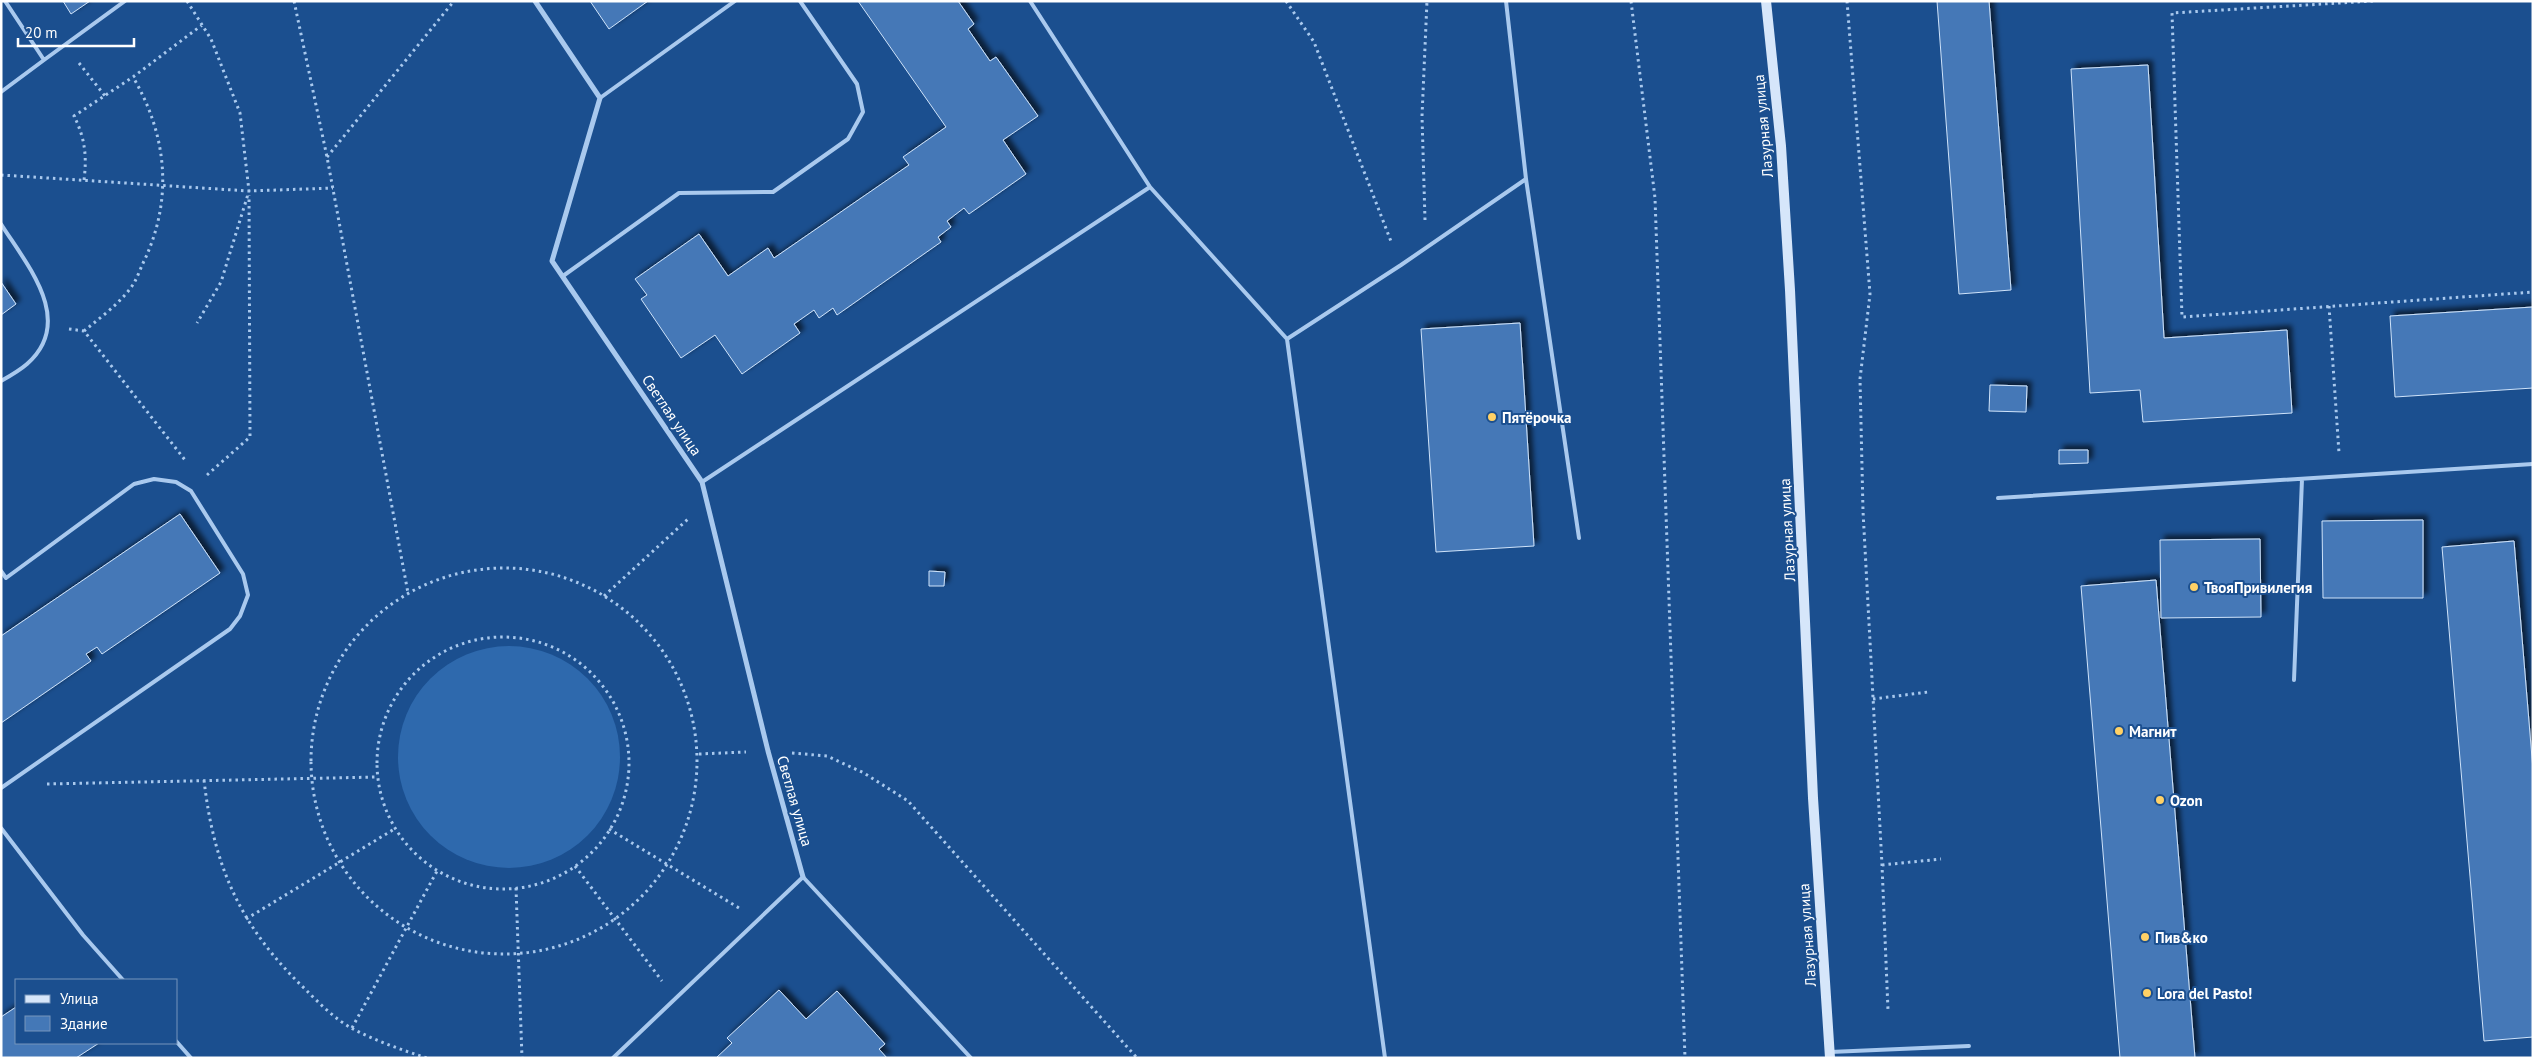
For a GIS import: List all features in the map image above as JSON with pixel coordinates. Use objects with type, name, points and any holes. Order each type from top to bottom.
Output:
[{"type":"street","points":[[535,1],[600,98]]},
{"type":"street","name":"Лазурная улица","points":[[1766,1],[1781,146],[1790,290],[1813,798],[1830,1055]]},
{"type":"street","name":"Светлая улица","points":[[600,98],[552,261],[564,276],[702,482],[768,751],[804,878]]},
{"type":"lane","points":[[5,1],[44,60]]},
{"type":"lane","points":[[1,92],[125,1]]},
{"type":"lane","points":[[600,98],[735,1]]},
{"type":"lane","points":[[564,276],[679,193],[773,192],[848,139],[863,112],[856,84],[800,1]]},
{"type":"lane","points":[[1030,1],[1150,187],[1287,339],[1385,1058]]},
{"type":"lane","points":[[1506,1],[1526,179],[1580,538]]},
{"type":"lane","points":[[1287,339],[1401,265],[1526,179]]},
{"type":"lane","points":[[702,482],[1150,187]]},
{"type":"lane","points":[[1,224],[39,284],[49,316],[43,344],[27,364],[1,381]]},
{"type":"lane","points":[[1998,498],[2533,464]]},
{"type":"lane","points":[[1,572],[6,578],[134,484],[154,479],[176,482],[190,490],[243,574],[248,595],[240,616],[230,629],[3,786]]},
{"type":"lane","points":[[2294,680],[2302,479]]},
{"type":"lane","points":[[1,828],[83,935],[122,979]]},
{"type":"lane","points":[[613,1058],[804,878],[971,1058]]},
{"type":"lane","points":[[178,1043],[191,1058]]},
{"type":"lane","points":[[1830,1055],[1970,1046]]},
{"type":"path","points":[[187,1],[202,24],[226,74],[240,113],[249,191],[250,437],[190,490]]},
{"type":"path","points":[[294,1],[333,188],[408,593]]},
{"type":"path","points":[[327,157],[454,1]]},
{"type":"path","points":[[1286,1],[1314,42],[1401,265]]},
{"type":"path","points":[[1425,247],[1422,116],[1427,1]]},
{"type":"path","points":[[1631,1],[1655,198],[1685,1058]]},
{"type":"path","points":[[1847,1],[1870,294],[1860,379],[1863,511],[1888,1010]]},
{"type":"path","points":[[2373,1],[2172,12],[2182,317],[2533,292]]},
{"type":"path","points":[[84,180],[86,152],[82,132],[74,116],[134,77],[202,24]]},
{"type":"path","points":[[65,45],[105,96]]},
{"type":"path","points":[[84,331],[133,284],[160,219],[164,187],[158,131],[148,102],[134,77]]},
{"type":"path","points":[[1,175],[249,191],[333,188]]},
{"type":"path","points":[[197,323],[221,282],[249,191]]},
{"type":"path","points":[[2329,306],[2341,476]]},
{"type":"path","points":[[47,326],[84,331],[201,480]]},
{"type":"path","points":[[604,596],[707,501]]},
{"type":"path","points":[[510,568],[546,572],[580,583],[604,596],[639,622],[662,650],[680,681],[692,715],[699,754],[696,786],[688,820],[674,854],[655,883],[630,909],[600,930],[568,944],[533,953],[498,955],[463,951],[428,940],[404,927],[369,900],[340,862],[328,842],[316,808],[312,780],[312,738],[320,702],[334,669],[353,640],[378,614],[408,593],[440,578],[475,570],[510,568]]},
{"type":"path","points":[[488,637],[511,637],[535,641],[558,649],[578,662],[596,678],[610,697],[621,718],[627,742],[629,766],[623,797],[609,829],[592,852],[575,866],[552,879],[516,888],[482,887],[459,881],[437,871],[418,856],[402,838],[389,818],[376,777],[382,724],[392,702],[405,682],[422,665],[442,652],[472,640],[488,637]]},
{"type":"path","points":[[1873,698],[1928,692]]},
{"type":"path","points":[[699,754],[768,751],[827,756],[864,773],[908,802],[1137,1058]]},
{"type":"path","points":[[3,786],[376,777]]},
{"type":"path","points":[[204,780],[209,822],[220,860],[246,919],[281,966],[315,999],[352,1028],[427,1058]]},
{"type":"path","points":[[246,919],[396,828]]},
{"type":"path","points":[[609,829],[758,920]]},
{"type":"path","points":[[1882,865],[1941,859]]},
{"type":"path","points":[[575,866],[614,920],[675,998]]},
{"type":"path","points":[[352,1028],[404,927],[437,871]]},
{"type":"path","points":[[516,888],[522,1058]]},
{"type":"shaded area","points":[[498,646],[520,646],[552,654],[588,678],[612,714],[618,735],[620,757],[618,779],[612,800],[588,836],[552,860],[520,868],[498,868],[466,860],[438,843],[423,828],[406,800],[398,768],[398,746],[406,714],[423,686],[438,671],[466,654]]},
{"type":"building","points":[[63,1],[90,1],[71,14]]},
{"type":"building","points":[[590,1],[648,1],[609,29]]},
{"type":"building","points":[[858,1],[958,1],[974,24],[968,29],[990,61],[996,57],[1038,116],[1003,140],[1026,174],[969,214],[964,208],[947,221],[951,227],[938,237],[941,242],[837,315],[833,308],[819,318],[814,310],[794,324],[800,333],[742,374],[715,335],[681,358],[641,299],[647,295],[635,279],[699,234],[728,276],[768,248],[774,258],[909,165],[903,157],[946,127]]},
{"type":"building","points":[[1937,1],[1989,1],[2011,290],[1959,294]]},
{"type":"building","points":[[2148,65],[2164,338],[2287,330],[2292,413],[2143,422],[2140,390],[2090,393],[2071,69]]},
{"type":"building","points":[[1,282],[16,304],[1,315]]},
{"type":"building","points":[[2533,307],[2533,388],[2395,397],[2390,316]]},
{"type":"building","points":[[1520,323],[1534,546],[1436,552],[1421,329]]},
{"type":"building","points":[[1990,385],[2027,386],[2026,412],[1989,411]]},
{"type":"building","points":[[2059,450],[2088,450],[2088,463],[2059,464]]},
{"type":"building","points":[[180,514],[220,573],[102,654],[97,647],[86,654],[91,661],[1,723],[1,636]]},
{"type":"building","points":[[2423,520],[2423,598],[2323,598],[2322,521]]},
{"type":"building","points":[[2260,539],[2261,617],[2161,618],[2160,540]]},
{"type":"building","points":[[2514,541],[2533,770],[2533,1037],[2484,1041],[2442,547]]},
{"type":"building","points":[[929,571],[945,572],[944,586],[929,586]]},
{"type":"building","points":[[2156,580],[2195,1058],[2120,1058],[2081,586]]},
{"type":"building","points":[[779,990],[806,1019],[837,991],[885,1044],[879,1049],[887,1058],[716,1058],[732,1043],[727,1038]]},
{"type":"building","points":[[15,1008],[15,1044],[97,1044],[76,1058],[1,1058],[1,1017]]},
{"type":"place","name":"Пятёрочка","points":[[1492,417]]},
{"type":"place","name":"ТвояПривилегия","points":[[2194,587]]},
{"type":"place","name":"Магнит","points":[[2119,731]]},
{"type":"place","name":"Ozon","points":[[2160,800]]},
{"type":"place","name":"Пив&ко","points":[[2145,937]]},
{"type":"place","name":"Lora del Pasto!","points":[[2147,993]]}]
